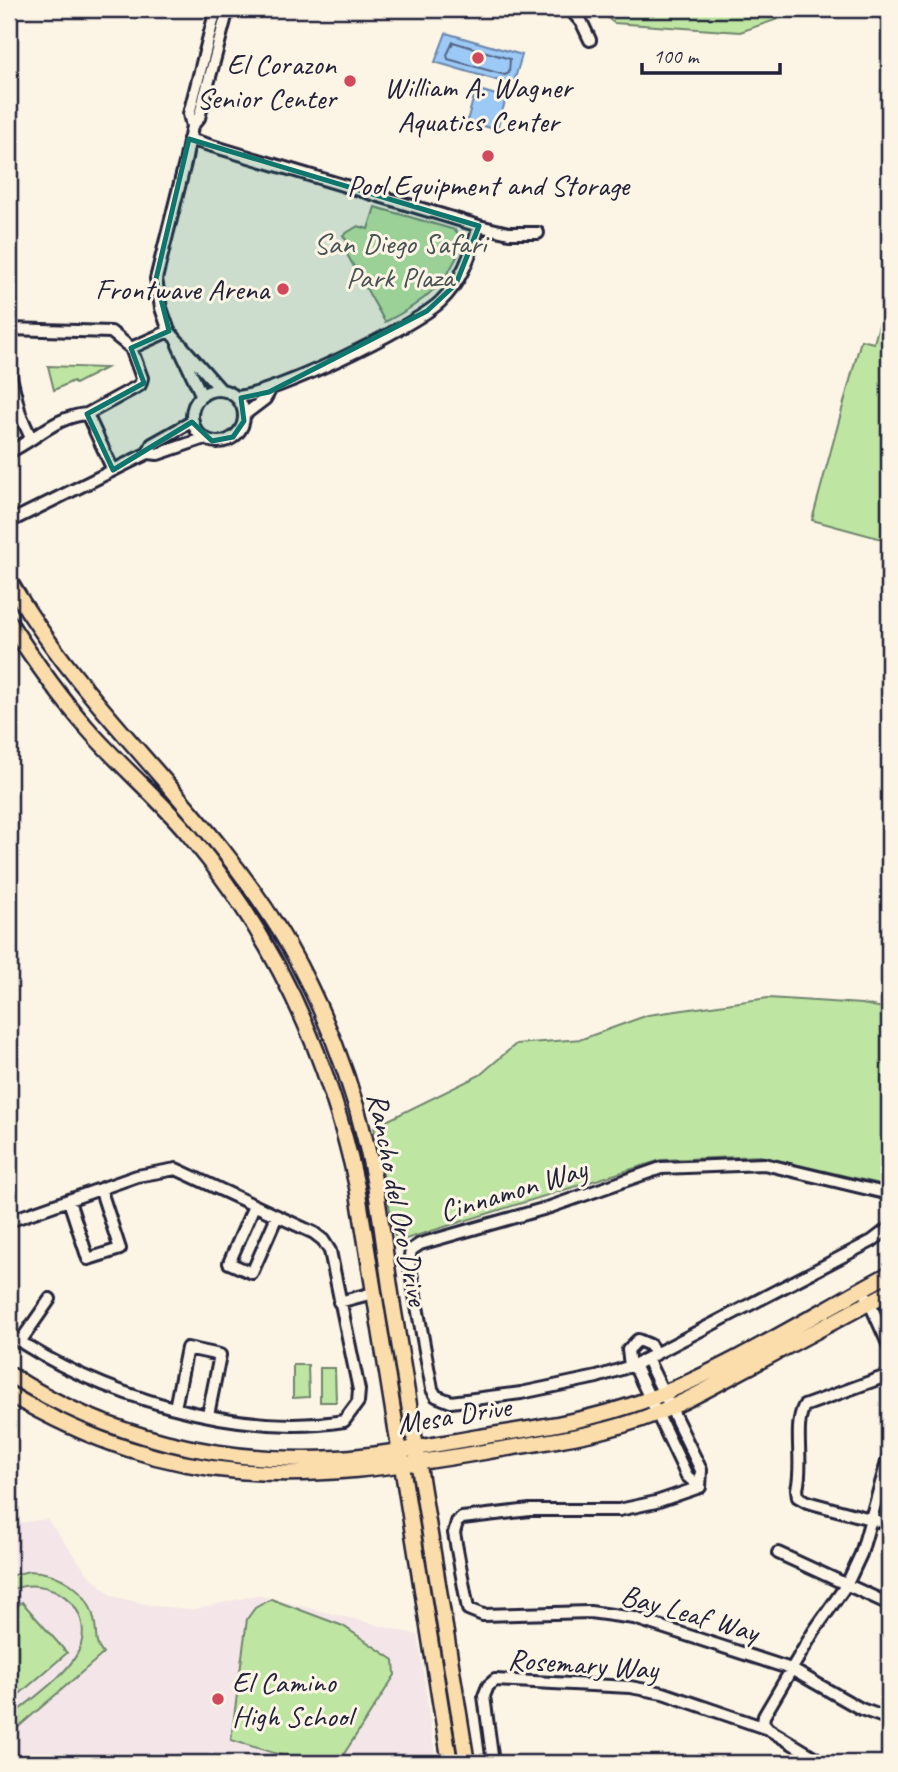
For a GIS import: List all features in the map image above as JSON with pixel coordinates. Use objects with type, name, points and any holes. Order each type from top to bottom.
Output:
[{"type":"main road","name":"Rancho del Oro Drive","points":[[9,580],[65,666],[233,863],[299,965],[351,1087],[372,1170],[467,1763]]},
{"type":"main road","name":"Rancho del Oro Drive","points":[[9,622],[37,665],[88,729],[190,835],[243,906],[267,945],[307,1025],[336,1102],[351,1161],[450,1763]]},
{"type":"main road","points":[[363,1230],[381,1284],[390,1288]]},
{"type":"main road","name":"Mesa Drive","points":[[9,1374],[92,1419],[128,1433],[178,1446],[249,1457],[338,1458],[572,1422],[657,1395],[889,1274]]},
{"type":"main road","name":"Mesa Drive","points":[[9,1394],[88,1435],[159,1458],[205,1468],[293,1476],[401,1466],[580,1436],[664,1410],[889,1292]]},
{"type":"main road","points":[[373,1293],[384,1302],[397,1330]]},
{"type":"street","points":[[202,396],[160,308],[156,279],[192,126],[189,114],[216,9]]},
{"type":"street","points":[[192,126],[199,118],[228,9]]},
{"type":"street","points":[[570,9],[582,23],[590,40]]},
{"type":"street","points":[[189,139],[479,226],[509,233],[538,233]]},
{"type":"street","points":[[173,335],[221,390],[236,397],[269,392],[391,333],[440,302],[456,284],[479,226]]},
{"type":"street","points":[[9,329],[111,332],[131,348],[142,378],[140,385],[87,414],[75,415],[9,452]]},
{"type":"street","points":[[131,348],[173,335]]},
{"type":"street","points":[[9,369],[20,414],[31,438]]},
{"type":"street","points":[[205,438],[193,421],[194,407],[202,396],[221,390]]},
{"type":"street","points":[[244,415],[265,399],[269,392]]},
{"type":"street","points":[[9,522],[148,453],[158,454],[205,438],[220,441],[233,437],[241,428],[244,415],[236,397]]},
{"type":"street","points":[[87,414],[113,470]]},
{"type":"street","points":[[148,453],[152,444],[193,421]]},
{"type":"street","name":"Cinnamon Way","points":[[889,1194],[764,1164],[661,1168],[550,1207],[420,1244],[411,1250],[409,1262],[436,1396],[451,1402],[521,1393],[597,1377],[632,1365],[872,1241],[889,1228]]},
{"type":"street","points":[[9,1221],[101,1191],[137,1176],[176,1169],[323,1240],[330,1251],[359,1390],[358,1402],[344,1420],[266,1422],[208,1415],[139,1399],[87,1378],[9,1334]]},
{"type":"street","points":[[69,1201],[88,1259],[120,1249],[101,1191]]},
{"type":"street","points":[[254,1206],[229,1263],[252,1273],[276,1216]]},
{"type":"street","points":[[862,1289],[889,1346]]},
{"type":"street","points":[[339,1302],[373,1293]]},
{"type":"street","points":[[20,1342],[50,1299]]},
{"type":"street","points":[[657,1395],[650,1345],[638,1340],[628,1350],[632,1365],[657,1395],[664,1410]]},
{"type":"street","points":[[175,1408],[187,1348],[220,1355],[208,1415]]},
{"type":"street","points":[[889,1375],[851,1387],[802,1410],[798,1420],[801,1440],[798,1497],[807,1502],[889,1524]]},
{"type":"street","name":"Bay Leaf Way","points":[[664,1410],[701,1470],[700,1487],[656,1503],[619,1510],[530,1510],[462,1518],[457,1522],[454,1533],[465,1603],[475,1614],[590,1612],[634,1618],[791,1669],[861,1709],[889,1719]]},
{"type":"street","points":[[768,1729],[763,1723],[764,1716],[791,1669],[847,1584],[873,1520],[889,1460]]},
{"type":"street","points":[[778,1553],[889,1604]]},
{"type":"street","name":"Rosemary Way","points":[[493,1763],[484,1696],[488,1686],[495,1680],[630,1686],[663,1693],[768,1729],[824,1763]]},
{"type":"highlighted area","points":[[189,139],[479,226],[456,284],[427,311],[269,392],[241,398],[244,421],[233,437],[212,441],[192,422],[113,470],[87,414],[144,383],[131,348],[169,331],[156,279]]},
{"type":"shaded area","name":"El Camino High School","points":[[47,1519],[89,1575],[112,1596],[154,1606],[195,1609],[257,1595],[418,1635],[436,1763],[9,1763],[9,1524]]},
{"type":"green space","points":[[597,9],[807,9],[740,32],[614,23]]},
{"type":"green space","name":"San Diego Safari Park Plaza","points":[[375,207],[455,230],[463,239],[444,279],[423,299],[385,322],[344,249],[349,245],[343,235],[358,226],[368,229]]},
{"type":"green space","points":[[885,303],[889,305],[889,541],[812,520],[861,340],[874,343]]},
{"type":"green space","points":[[48,366],[106,368],[75,384],[73,381],[54,390]]},
{"type":"green space","points":[[768,998],[862,1004],[889,1009],[889,1186],[760,1156],[661,1160],[396,1242],[374,1127],[480,1075],[516,1044],[582,1039],[648,1015]]},
{"type":"green space","points":[[293,1365],[308,1365],[309,1397],[293,1398]]},
{"type":"green space","points":[[320,1368],[335,1368],[336,1402],[320,1402]]},
{"type":"green space","points":[[29,1571],[61,1578],[78,1590],[90,1608],[97,1642],[103,1654],[9,1735],[9,1718],[67,1668],[79,1650],[83,1634],[75,1607],[53,1590],[24,1586],[9,1591],[9,1576]]},
{"type":"green space","points":[[271,1599],[343,1626],[394,1660],[395,1675],[338,1763],[307,1763],[231,1740],[247,1619],[255,1608]]},
{"type":"green space","points":[[22,1602],[67,1653],[9,1703],[9,1613]]},
{"type":"water","name":"William A. Wagner Aquatics Center","points":[[446,33],[522,55],[513,85],[435,62]]},
{"type":"water","points":[[476,89],[506,98],[497,130],[467,121]]},
{"type":"place","name":"William A. Wagner Aquatics Center","points":[[478,58]]},
{"type":"place","name":"El Corazon Senior Center","points":[[350,81]]},
{"type":"place","name":"Pool Equipment and Storage","points":[[488,156]]},
{"type":"place","name":"Frontwave Arena","points":[[283,289]]},
{"type":"place","name":"El Camino High School","points":[[218,1699]]}]
